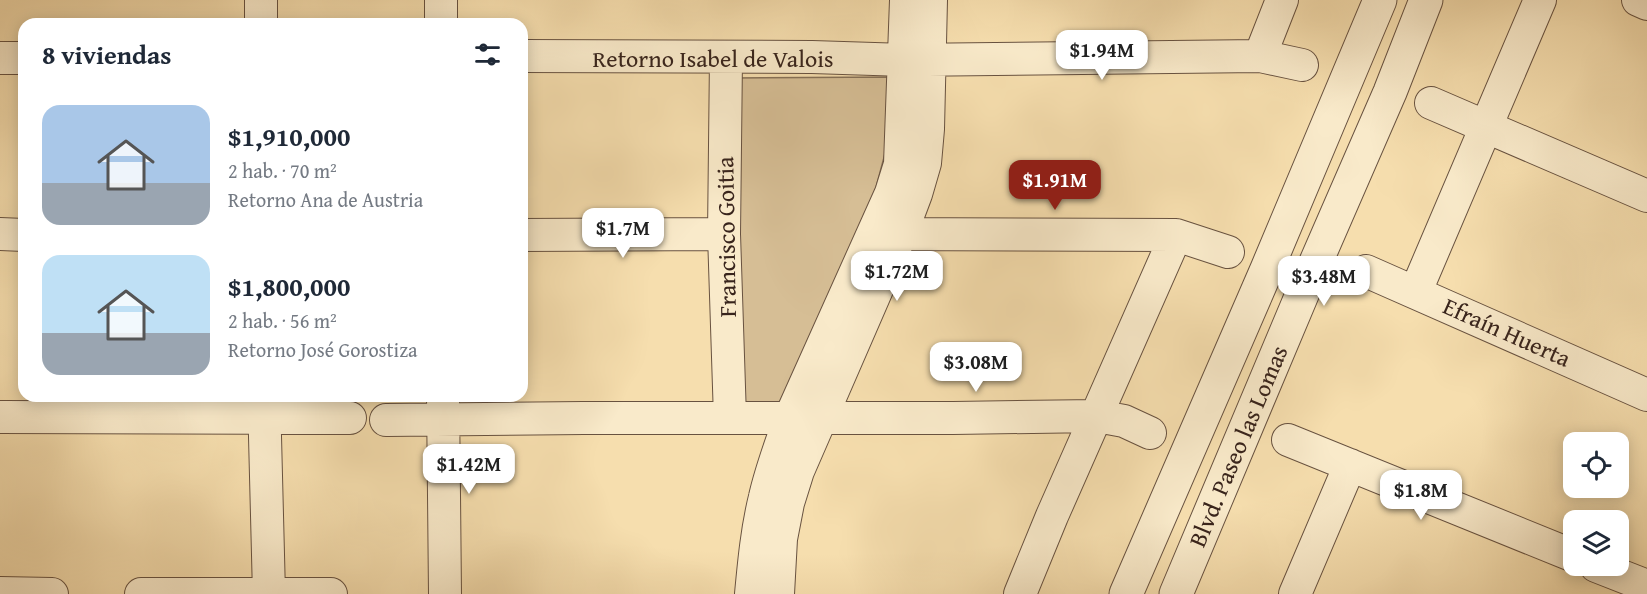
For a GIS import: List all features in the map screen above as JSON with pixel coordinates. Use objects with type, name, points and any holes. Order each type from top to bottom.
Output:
[{"type":"street","points":[[261,0],[261,18]]},
{"type":"street","points":[[441,0],[441,18]]},
{"type":"street","points":[[751,594],[755,553],[765,498],[805,418],[887,234],[916,194],[925,163],[917,59],[906,0]]},
{"type":"street","points":[[917,59],[931,0]]},
{"type":"street","points":[[1260,56],[1282,0]]},
{"type":"street","points":[[1126,594],[1267,269],[1380,0]]},
{"type":"street","name":"Blvd. Paseo las Lomas","points":[[1176,594],[1390,92],[1426,0]]},
{"type":"street","points":[[1416,291],[1540,0]]},
{"type":"street","points":[[1638,0],[1647,4]]},
{"type":"street","name":"Retorno Isabel de Valois","points":[[528,56],[917,59],[1260,56],[1302,65]]},
{"type":"street","name":"Francisco Goitia","points":[[726,57],[724,234],[730,418]]},
{"type":"street","points":[[0,58],[18,58]]},
{"type":"street","points":[[1431,102],[1647,196]]},
{"type":"street","points":[[0,234],[18,235]]},
{"type":"street","points":[[528,235],[724,234]]},
{"type":"street","points":[[887,234],[1176,235],[1228,252]]},
{"type":"street","points":[[1020,594],[1176,235]]},
{"type":"street","points":[[1267,269],[1306,285]]},
{"type":"street","name":"Efraín Huerta","points":[[1366,271],[1647,394]]},
{"type":"street","points":[[264,407],[269,594]]},
{"type":"street","points":[[0,417],[264,407],[350,418]]},
{"type":"street","points":[[443,408],[445,594]]},
{"type":"street","points":[[386,420],[443,408],[730,418],[1097,416],[1124,422],[1150,433]]},
{"type":"street","points":[[778,594],[781,539],[788,503],[798,471],[805,418]]},
{"type":"street","points":[[1288,440],[1563,552]]},
{"type":"street","points":[[1295,594],[1350,465]]},
{"type":"street","points":[[1622,576],[1647,586]]},
{"type":"street","points":[[0,593],[52,594]]},
{"type":"street","points":[[141,594],[331,594]]},
{"type":"shaded area","points":[[892,77],[886,150],[868,217],[780,412],[739,412],[732,78]]}]
